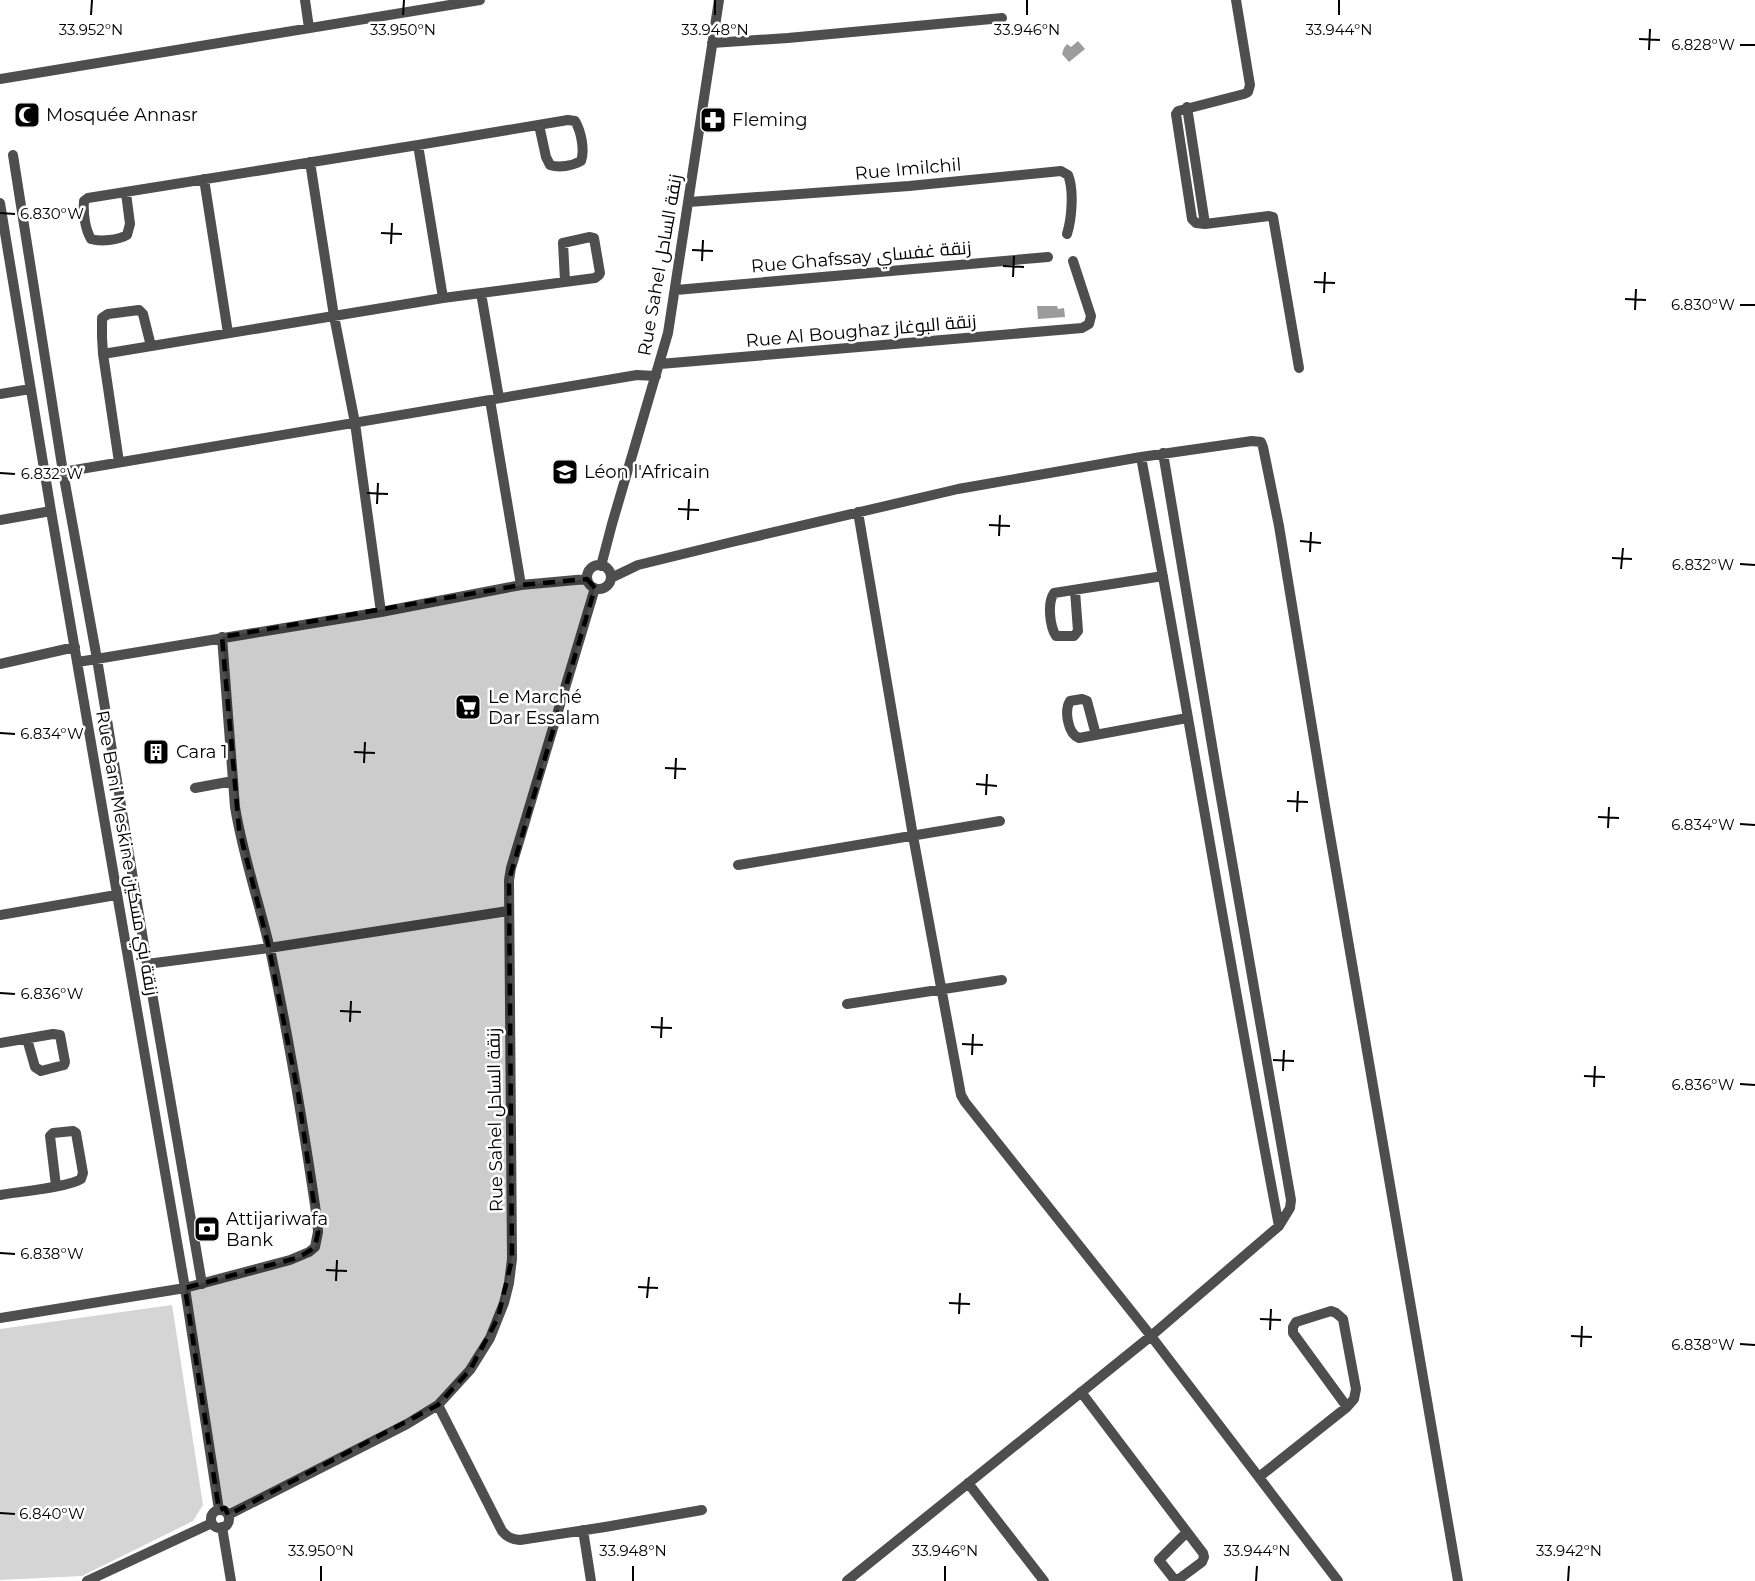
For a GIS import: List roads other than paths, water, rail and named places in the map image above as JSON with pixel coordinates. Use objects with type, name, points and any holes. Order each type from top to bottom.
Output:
[{"type":"street","points":[[305,0],[309,28]]},
{"type":"street","points":[[0,79],[480,0]]},
{"type":"street","name":"Rue Sahel زنقة الساحل","points":[[601,566],[668,333],[719,0]]},
{"type":"street","points":[[1236,0],[1250,90],[1234,97],[1178,111],[1176,116],[1182,161],[1192,219],[1196,223],[1273,217],[1299,368]]},
{"type":"street","points":[[712,43],[1002,18]]},
{"type":"street","points":[[126,193],[130,224],[127,235],[122,238],[91,239],[88,235],[84,207],[86,199],[568,120],[575,120],[578,126],[583,151],[581,161],[558,167],[550,165],[539,125]]},
{"type":"street","points":[[418,146],[443,298]]},
{"type":"street","points":[[14,155],[63,472],[97,659],[202,1284]]},
{"type":"street","points":[[310,162],[334,316],[355,423],[381,612]]},
{"type":"street","name":"Rue Imilchil","points":[[689,202],[909,186],[1061,171],[1068,175],[1071,185],[1071,214],[1067,234]]},
{"type":"street","points":[[204,179],[228,333]]},
{"type":"street","name":"Rue Bani Meskine زنقة بني مسكين","points":[[0,202],[116,895],[223,1512]]},
{"type":"street","points":[[104,354],[443,298],[596,278],[600,275],[594,238],[563,243],[565,281]]},
{"type":"street","name":"Rue Ghafssay زنقة غفساي","points":[[676,290],[1048,257]]},
{"type":"street","name":"Rue Al Boughaz زنقة البوغاز","points":[[660,364],[1082,328],[1091,321],[1090,312],[1073,261]]},
{"type":"street","points":[[482,292],[520,585]]},
{"type":"street","points":[[119,462],[104,354],[102,318],[108,314],[142,311],[151,346]]},
{"type":"street","points":[[45,475],[637,375],[656,376]]},
{"type":"street","points":[[0,394],[30,389]]},
{"type":"street","points":[[611,578],[609,571],[597,566],[590,570],[587,579],[589,584],[595,588],[606,587],[611,578],[638,565],[958,489],[1163,453],[1252,441],[1261,442],[1280,526],[1327,817],[1458,1581]]},
{"type":"street","points":[[847,1581],[1151,1336],[1279,1226],[1287,1214],[1291,1200],[1163,453]]},
{"type":"street","points":[[1141,457],[1279,1226]]},
{"type":"street","points":[[0,520],[51,511]]},
{"type":"street","points":[[858,512],[913,836],[959,1086],[965,1102],[1151,1336],[1338,1581]]},
{"type":"street","points":[[1075,591],[1163,576]]},
{"type":"street","points":[[78,662],[381,612],[520,585],[587,579]]},
{"type":"street","name":"Rue Sahel زنقة الساحل","points":[[223,1512],[407,1424],[438,1405],[470,1370],[498,1318],[509,1283],[512,1259],[509,880],[595,588]]},
{"type":"street","points":[[0,1318],[202,1284],[300,1257],[315,1247],[318,1240],[318,1226],[298,1093],[269,948],[239,829],[233,782],[222,637]]},
{"type":"street","points":[[0,664],[75,647]]},
{"type":"street","points":[[1096,735],[1187,718]]},
{"type":"street","points":[[1197,778],[1217,776]]},
{"type":"street","points":[[195,788],[233,782]]},
{"type":"street","points":[[738,865],[1000,821]]},
{"type":"street","points":[[0,915],[116,895]]},
{"type":"street","points":[[147,964],[269,948],[508,911]]},
{"type":"street","points":[[847,1005],[1002,980]]},
{"type":"street","points":[[0,1043],[27,1039]]},
{"type":"street","points":[[0,1195],[56,1186],[81,1179],[83,1176],[76,1133],[73,1131],[53,1133],[50,1136],[56,1186]]},
{"type":"street","points":[[1259,1477],[1347,1407],[1356,1393],[1343,1319],[1336,1312],[1331,1311],[1296,1322],[1292,1330],[1294,1335],[1347,1407]]},
{"type":"street","points":[[1081,1392],[1187,1532],[1203,1554],[1204,1560],[1179,1579],[1174,1579],[1159,1560],[1187,1532]]},
{"type":"street","points":[[438,1405],[502,1531],[513,1539],[520,1540],[702,1510]]},
{"type":"street","points":[[968,1483],[1044,1581]]},
{"type":"street","points":[[87,1581],[217,1525],[227,1524],[223,1512],[212,1515],[217,1525],[231,1581]]},
{"type":"street","points":[[583,1530],[591,1581]]},
{"type":"place","name":"Mosquée Annasr","points":[[27,115]]},
{"type":"place","name":"Fleming","points":[[713,120]]},
{"type":"place","name":"Léon l'Africain","points":[[565,472]]},
{"type":"place","name":"Le Marché Dar Essalam","points":[[468,707]]},
{"type":"place","name":"Cara 1","points":[[156,752]]},
{"type":"place","name":"Attijariwafa Bank","points":[[207,1229]]}]
